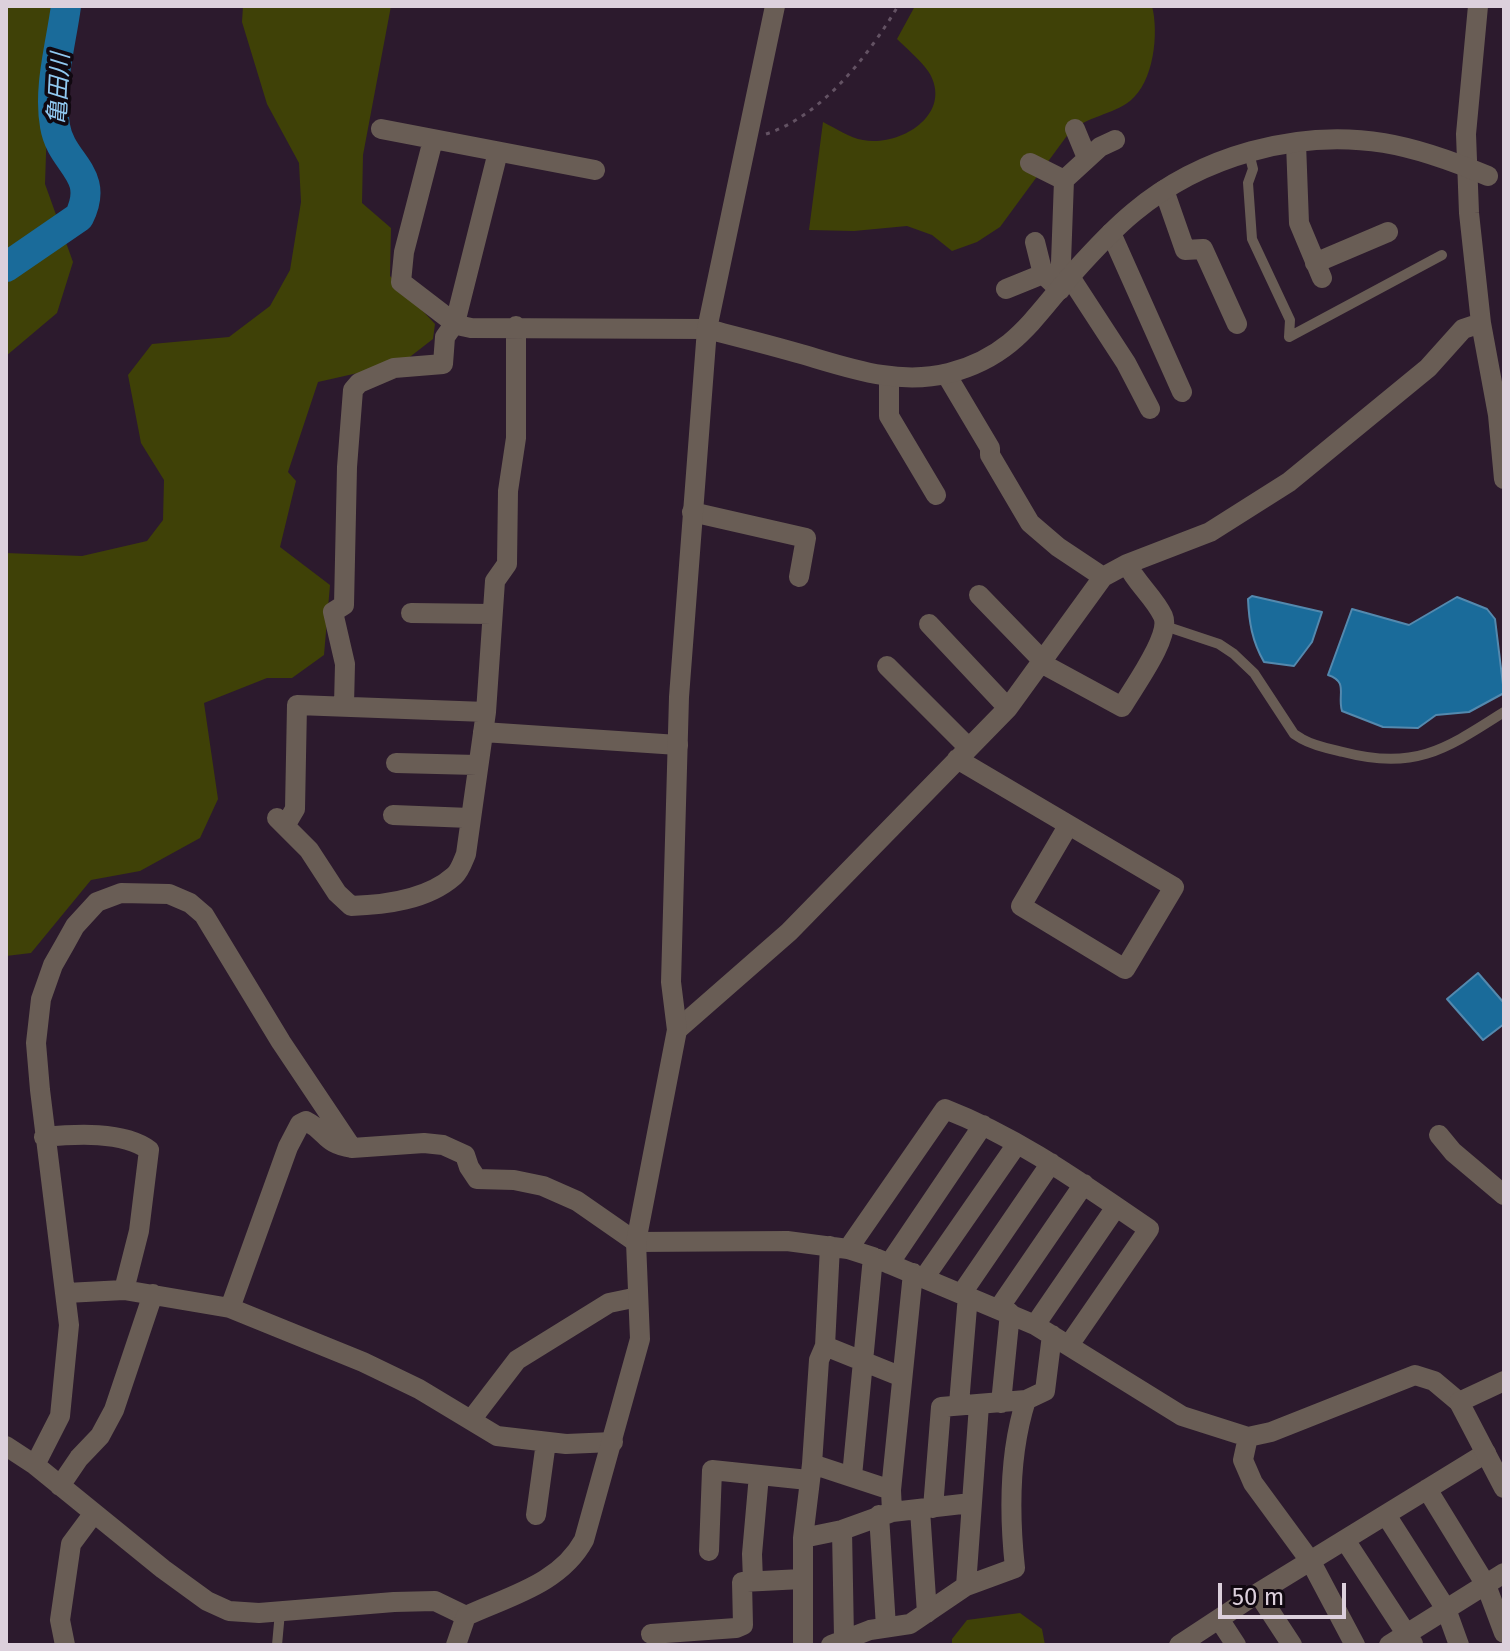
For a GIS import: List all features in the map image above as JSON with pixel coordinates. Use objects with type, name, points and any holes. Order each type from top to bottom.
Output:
[{"type":"street","points":[[6,1446],[35,1465],[163,1569],[215,1606],[243,1613],[435,1601],[466,1616],[542,1582],[575,1557],[584,1540],[640,1339],[636,1242],[677,1030],[671,982],[678,745],[707,329],[775,6]]},
{"type":"street","points":[[1478,6],[1466,134],[1466,167],[1481,323],[1498,415],[1504,479]]},
{"type":"street","points":[[381,129],[595,170]]},
{"type":"street","points":[[1075,129],[1087,158]]},
{"type":"street","points":[[433,140],[404,252],[401,282],[455,323],[471,328],[707,329],[860,371],[907,378],[946,374],[981,362],[1023,333],[1065,283],[1134,212],[1164,190],[1199,171],[1249,153],[1296,143],[1372,142],[1432,155],[1488,176]]},
{"type":"street","points":[[1065,283],[1064,180],[1100,147],[1115,140]]},
{"type":"street","points":[[1296,143],[1299,223],[1318,270],[1388,232]]},
{"type":"street","points":[[344,705],[345,664],[333,612],[344,605],[347,467],[353,390],[359,383],[394,368],[443,364],[445,337],[455,323],[498,152]]},
{"type":"street","points":[[1030,163],[1064,180]]},
{"type":"street","points":[[1164,190],[1185,250],[1203,249],[1237,324]]},
{"type":"street","points":[[1111,233],[1182,392]]},
{"type":"street","points":[[1035,242],[1043,274]]},
{"type":"street","points":[[1006,289],[1043,274],[1065,283],[1126,363],[1150,409]]},
{"type":"street","points":[[677,1030],[789,932],[1008,708],[1103,577],[1127,564],[1210,532],[1289,482],[1428,368],[1463,329],[1481,323]]},
{"type":"street","points":[[516,326],[516,438],[508,491],[507,564],[495,581],[484,722],[466,854],[455,876],[416,897],[400,902],[360,906],[346,904],[320,863],[281,822],[295,809],[297,705],[344,705],[484,722],[678,745]]},
{"type":"street","points":[[946,374],[1030,523],[1058,547],[1103,577]]},
{"type":"street","points":[[889,376],[889,416],[936,495]]},
{"type":"street","points":[[692,512],[806,538],[799,577]]},
{"type":"street","points":[[979,595],[1042,662],[1122,707],[1159,645],[1165,626],[1163,617],[1127,564]]},
{"type":"street","points":[[411,613],[492,614]]},
{"type":"street","points":[[929,624],[1008,708]]},
{"type":"street","points":[[887,666],[962,753],[1068,826],[1174,887],[1125,969],[1021,906],[1068,826]]},
{"type":"street","points":[[396,763],[477,765]]},
{"type":"street","points":[[393,815],[470,818]]},
{"type":"street","points":[[35,1465],[56,1426],[62,1404],[69,1325],[44,1137],[36,1043],[38,1018],[48,978],[75,926],[97,902],[121,893],[169,894],[190,903],[204,915],[288,1054],[352,1148]]},
{"type":"street","points":[[803,1645],[803,1538],[819,1360],[825,1346],[839,1247],[945,1109],[983,1125],[1051,1163],[1149,1229],[1052,1335]]},
{"type":"street","points":[[230,1308],[288,1147],[300,1124],[306,1121],[333,1145],[352,1148],[424,1143],[443,1145],[465,1155],[477,1179],[514,1180],[543,1186],[577,1201],[636,1242],[761,1240],[839,1247],[881,1260],[1004,1311],[1052,1335],[1182,1416],[1248,1437],[1271,1432],[1415,1375],[1434,1381],[1459,1402],[1504,1488]]},
{"type":"street","points":[[852,1476],[864,1362],[881,1260],[983,1125]]},
{"type":"street","points":[[44,1137],[105,1135],[149,1150],[139,1231],[124,1290]]},
{"type":"street","points":[[1439,1135],[1453,1152],[1504,1195]]},
{"type":"street","points":[[886,1627],[885,1513],[891,1490],[902,1377],[918,1276],[1017,1144]]},
{"type":"street","points":[[966,1586],[971,1503],[965,1294],[1051,1163]]},
{"type":"street","points":[[1001,1403],[1004,1311],[1084,1184]]},
{"type":"street","points":[[927,1613],[927,1509],[941,1407],[1026,1400],[1045,1391],[1052,1335],[1116,1207]]},
{"type":"street","points":[[66,1293],[124,1290],[230,1308],[363,1362],[419,1389],[497,1436],[546,1442],[613,1442]]},
{"type":"street","points":[[60,1486],[79,1458],[100,1436],[114,1410],[153,1294]]},
{"type":"street","points":[[471,1420],[517,1360],[609,1303],[638,1297]]},
{"type":"street","points":[[825,1346],[902,1377]]},
{"type":"street","points":[[1459,1402],[1504,1381]]},
{"type":"street","points":[[842,1530],[837,1642],[886,1627],[910,1624],[966,1586],[1015,1568],[1009,1518],[1018,1423],[1026,1400]]},
{"type":"street","points":[[1248,1437],[1243,1460],[1253,1483],[1311,1562],[1355,1645]]},
{"type":"street","points":[[536,1515],[546,1442]]},
{"type":"street","points":[[1180,1645],[1258,1593],[1486,1453]]},
{"type":"street","points":[[709,1551],[712,1470],[759,1475],[810,1472],[852,1476],[891,1490]]},
{"type":"street","points":[[753,1581],[752,1554],[759,1475]]},
{"type":"street","points":[[1427,1489],[1486,1585],[1504,1633]]},
{"type":"street","points":[[803,1538],[842,1530],[885,1513],[971,1503]]},
{"type":"street","points":[[65,1645],[60,1620],[71,1544],[94,1513]]},
{"type":"street","points":[[1386,1515],[1446,1609],[1459,1645]]},
{"type":"street","points":[[1345,1540],[1403,1641],[1446,1609],[1504,1573]]},
{"type":"street","points":[[651,1634],[736,1628],[743,1625],[742,1582],[802,1579]]},
{"type":"street","points":[[1258,1593],[1292,1645]]},
{"type":"street","points":[[460,1643],[466,1616]]},
{"type":"street","points":[[1219,1619],[1236,1645]]},
{"type":"lane","points":[[1249,153],[1253,169],[1248,183],[1252,239],[1290,320],[1289,337],[1442,255]]},
{"type":"lane","points":[[1165,626],[1219,644],[1234,654],[1254,673],[1294,734],[1372,760],[1431,754],[1504,712]]},
{"type":"lane","points":[[277,1645],[280,1612]]},
{"type":"path","points":[[747,138],[770,134],[803,115],[848,77],[881,35],[898,6]]},
{"type":"shaded area","points":[[6,6],[51,6],[45,184],[73,262],[57,313],[6,356]]},
{"type":"shaded area","points":[[243,6],[391,6],[363,155],[362,203],[391,228],[390,276],[435,324],[433,339],[402,363],[318,382],[288,472],[296,481],[280,547],[330,585],[324,655],[292,678],[267,678],[204,703],[218,799],[200,838],[140,871],[91,880],[31,953],[6,956],[6,553],[82,556],[147,541],[163,520],[164,480],[141,443],[128,375],[152,344],[229,337],[270,306],[290,270],[301,202],[299,163],[267,104],[242,22]]},
{"type":"shaded area","points":[[915,6],[1152,6],[1155,30],[1153,56],[1138,93],[1123,106],[1069,133],[1000,227],[977,242],[952,251],[932,235],[907,226],[854,231],[809,230],[823,122],[858,139],[891,139],[918,126],[934,104],[931,76],[897,39]]},
{"type":"shaded area","points":[[1020,1613],[1042,1629],[1045,1645],[952,1645],[952,1639],[967,1620]]},
{"type":"water","points":[[1252,596],[1322,612],[1312,642],[1294,666],[1264,662],[1250,624],[1248,599]]},
{"type":"water","points":[[1457,597],[1487,609],[1495,619],[1504,693],[1469,712],[1436,715],[1418,728],[1383,727],[1342,711],[1340,685],[1328,675],[1352,609],[1409,625]]},
{"type":"water","points":[[1478,973],[1504,1003],[1504,1024],[1483,1040],[1447,999]]},
{"type":"waterway","name":"亀田川","points":[[6,267],[79,217],[85,202],[83,179],[59,139],[53,111],[54,81],[66,6]]}]
